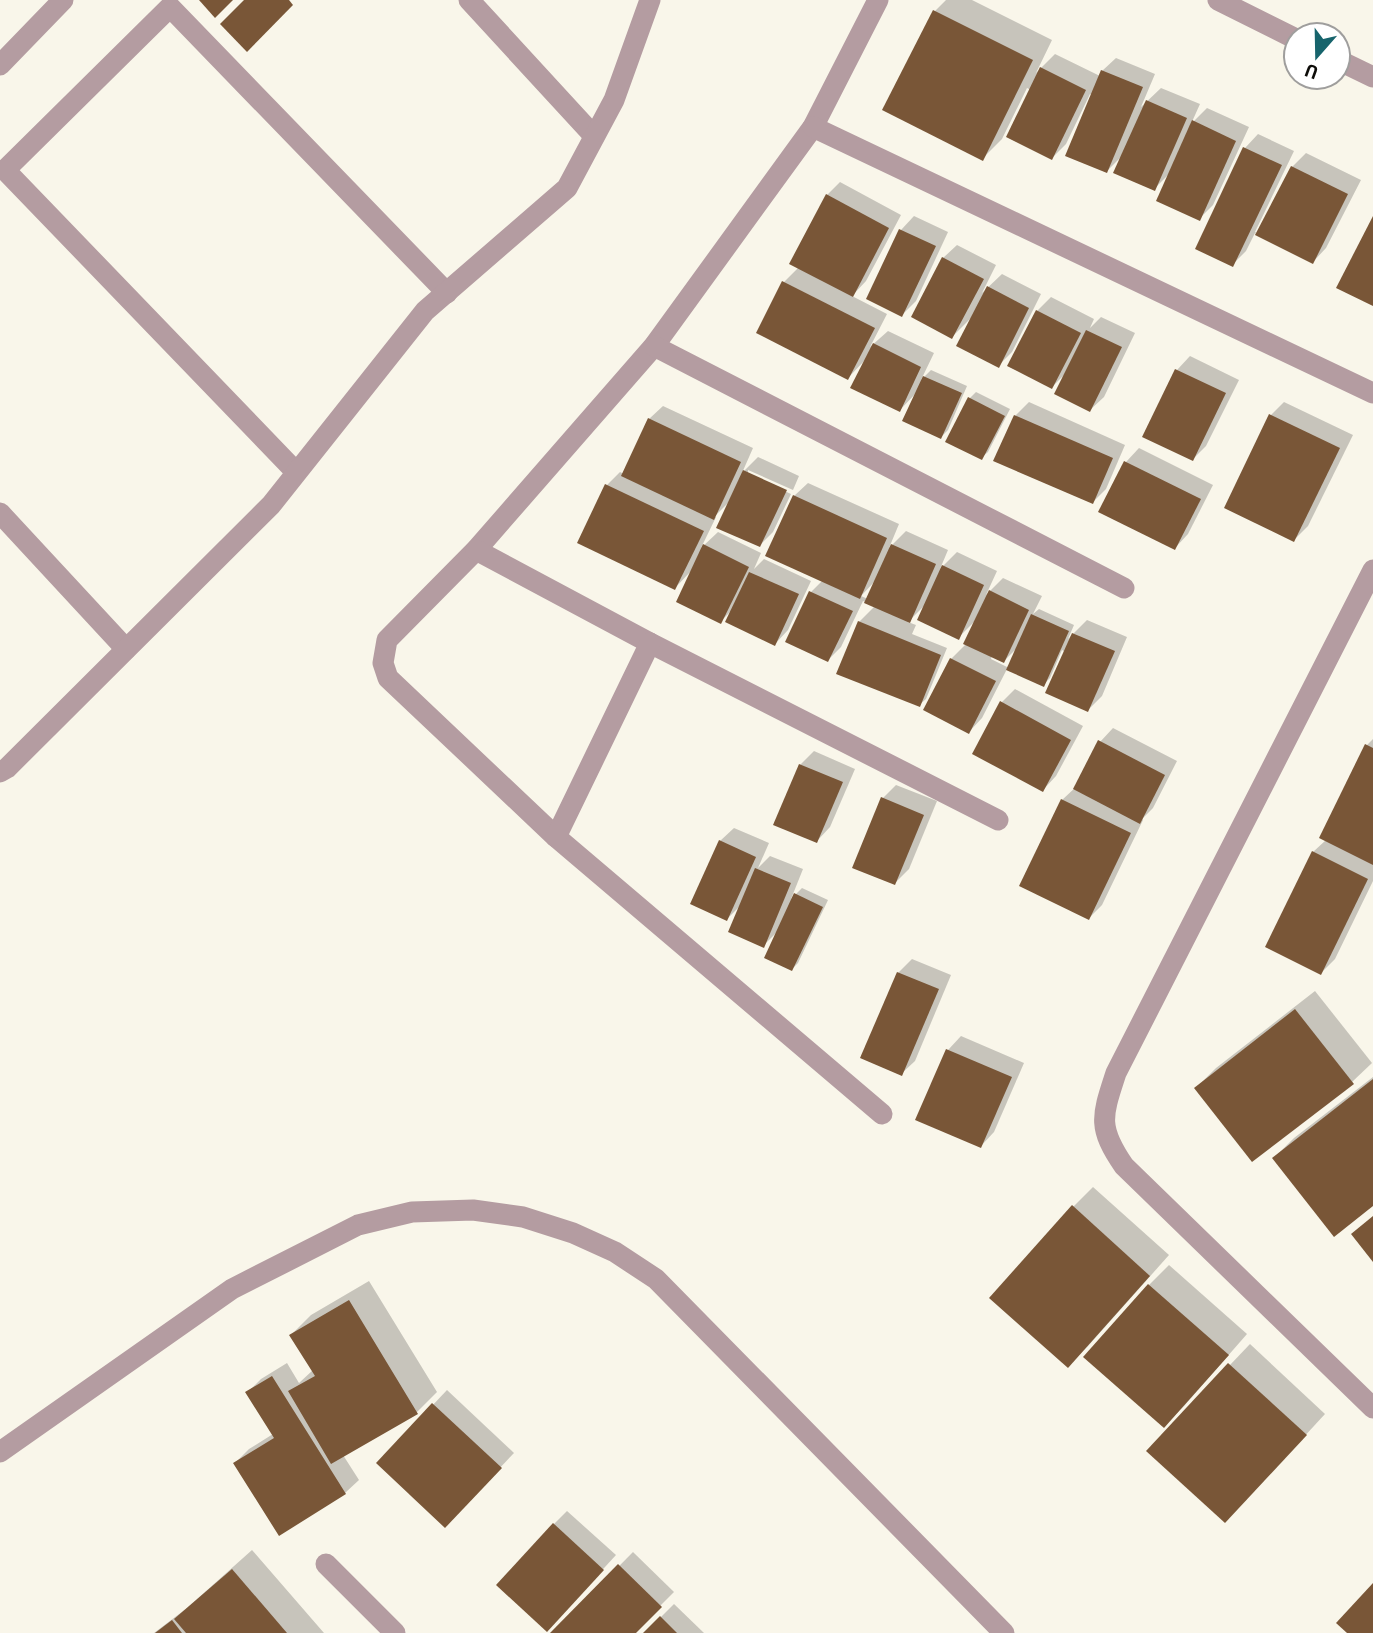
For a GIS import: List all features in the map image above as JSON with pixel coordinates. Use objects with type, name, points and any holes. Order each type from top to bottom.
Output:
[{"type":"street","points":[[0,65],[63,0]]},
{"type":"street","points":[[469,0],[594,136]]},
{"type":"street","points":[[0,772],[271,505],[425,312],[566,188],[614,100],[650,0]]},
{"type":"street","points":[[878,0],[813,127],[654,346],[476,550],[387,640],[383,663],[388,678],[556,837],[882,1114]]},
{"type":"street","points":[[1218,0],[1282,32]]},
{"type":"street","points":[[296,472],[5,170],[170,6],[447,293]]},
{"type":"street","points":[[1352,67],[1373,77]]},
{"type":"street","points":[[813,127],[1373,393]]},
{"type":"street","points":[[654,346],[1124,588]]},
{"type":"street","points":[[0,513],[126,649]]},
{"type":"street","points":[[476,550],[650,643],[998,820]]},
{"type":"street","points":[[1373,570],[1116,1073],[1106,1104],[1104,1126],[1111,1147],[1124,1166],[1373,1408]]},
{"type":"street","points":[[556,837],[650,643]]},
{"type":"street","points":[[0,1452],[232,1289],[358,1225],[412,1212],[473,1210],[523,1217],[573,1233],[615,1252],[656,1279],[1004,1633]]},
{"type":"street","points":[[326,1564],[396,1633]]},
{"type":"building","points":[[199,0],[233,0],[215,18]]},
{"type":"building","points":[[244,0],[289,0],[293,5],[247,52],[220,24]]},
{"type":"building","points":[[933,10],[1033,60],[983,161],[882,110]]},
{"type":"building","points":[[1040,67],[1086,90],[1052,160],[1006,137]]},
{"type":"building","points":[[1101,70],[1143,87],[1107,173],[1065,156]]},
{"type":"building","points":[[1146,100],[1187,118],[1155,191],[1113,173]]},
{"type":"building","points":[[1192,120],[1236,141],[1200,221],[1156,201]]},
{"type":"building","points":[[1243,147],[1282,165],[1233,267],[1195,249]]},
{"type":"building","points":[[1291,166],[1348,194],[1313,264],[1255,235]]},
{"type":"building","points":[[826,194],[889,228],[853,297],[789,264]]},
{"type":"building","points":[[1373,216],[1373,306],[1336,288]]},
{"type":"building","points":[[899,229],[936,246],[902,317],[866,299]]},
{"type":"building","points":[[942,257],[984,279],[952,339],[911,317]]},
{"type":"building","points":[[782,281],[875,328],[848,380],[756,333]]},
{"type":"building","points":[[987,286],[1029,308],[999,368],[956,346]]},
{"type":"building","points":[[1036,310],[1081,333],[1052,389],[1007,366]]},
{"type":"building","points":[[1086,330],[1122,347],[1090,412],[1054,394]]},
{"type":"building","points":[[873,343],[921,367],[900,412],[850,388]]},
{"type":"building","points":[[1175,369],[1226,393],[1193,461],[1142,437]]},
{"type":"building","points":[[923,376],[962,393],[941,439],[902,421]]},
{"type":"building","points":[[968,397],[1005,416],[982,460],[945,442]]},
{"type":"building","points":[[1269,414],[1340,448],[1294,542],[1224,508]]},
{"type":"building","points":[[1014,415],[1113,458],[1093,504],[993,461]]},
{"type":"building","points":[[648,418],[741,462],[714,520],[621,476]]},
{"type":"building","points":[[1124,461],[1201,499],[1175,550],[1098,512]]},
{"type":"building","points":[[743,470],[787,490],[760,547],[716,528]]},
{"type":"building","points":[[605,484],[704,531],[675,590],[577,543]]},
{"type":"building","points":[[793,495],[887,538],[860,599],[765,556]]},
{"type":"building","points":[[703,544],[749,567],[721,624],[676,602]]},
{"type":"building","points":[[891,544],[936,564],[910,623],[864,603]]},
{"type":"building","points":[[942,565],[984,585],[959,640],[917,620]]},
{"type":"building","points":[[749,572],[799,594],[775,646],[725,622]]},
{"type":"building","points":[[989,590],[1029,610],[1004,663],[963,644]]},
{"type":"building","points":[[809,591],[853,611],[828,662],[785,642]]},
{"type":"building","points":[[1031,614],[1069,631],[1044,687],[1006,670]]},
{"type":"building","points":[[858,621],[941,655],[920,707],[836,674]]},
{"type":"building","points":[[1072,633],[1115,651],[1088,712],[1045,693]]},
{"type":"building","points":[[950,658],[996,681],[969,734],[923,710]]},
{"type":"building","points":[[1000,701],[1071,740],[1043,792],[972,754]]},
{"type":"building","points":[[1098,740],[1165,775],[1140,824],[1073,789]]},
{"type":"building","points":[[1365,744],[1373,748],[1373,865],[1319,838]]},
{"type":"building","points":[[799,764],[843,782],[817,843],[773,825]]},
{"type":"building","points":[[881,797],[924,815],[895,885],[852,868]]},
{"type":"building","points":[[1061,799],[1131,833],[1089,920],[1019,886]]},
{"type":"building","points":[[719,840],[756,857],[727,921],[690,904]]},
{"type":"building","points":[[1312,851],[1368,879],[1321,975],[1265,947]]},
{"type":"building","points":[[755,868],[791,883],[764,948],[728,932]]},
{"type":"building","points":[[794,893],[823,907],[792,971],[764,958]]},
{"type":"building","points":[[897,972],[939,989],[902,1076],[860,1058]]},
{"type":"building","points":[[1295,1009],[1354,1084],[1252,1162],[1194,1088]]},
{"type":"building","points":[[946,1049],[1012,1077],[981,1148],[915,1120]]},
{"type":"building","points":[[1373,1079],[1373,1206],[1334,1237],[1272,1158]]},
{"type":"building","points":[[1072,1205],[1150,1276],[1068,1368],[989,1298]]},
{"type":"building","points":[[1373,1216],[1373,1262],[1351,1234]]},
{"type":"building","points":[[1148,1284],[1229,1355],[1164,1428],[1083,1357]]},
{"type":"building","points":[[349,1300],[418,1414],[331,1464],[288,1391],[315,1376],[289,1335]]},
{"type":"building","points":[[1228,1363],[1307,1435],[1225,1523],[1146,1451]]},
{"type":"building","points":[[272,1376],[346,1494],[279,1536],[233,1463],[274,1438],[245,1392]]},
{"type":"building","points":[[432,1403],[502,1468],[445,1528],[376,1463]]},
{"type":"building","points":[[553,1523],[604,1570],[547,1632],[496,1585]]},
{"type":"building","points":[[618,1564],[662,1607],[636,1633],[550,1633]]},
{"type":"building","points":[[232,1569],[287,1633],[186,1633],[174,1619]]},
{"type":"building","points":[[1373,1583],[1373,1633],[1347,1633],[1336,1623]]},
{"type":"building","points":[[660,1616],[677,1633],[643,1633]]},
{"type":"building","points":[[172,1620],[182,1633],[155,1633]]}]
